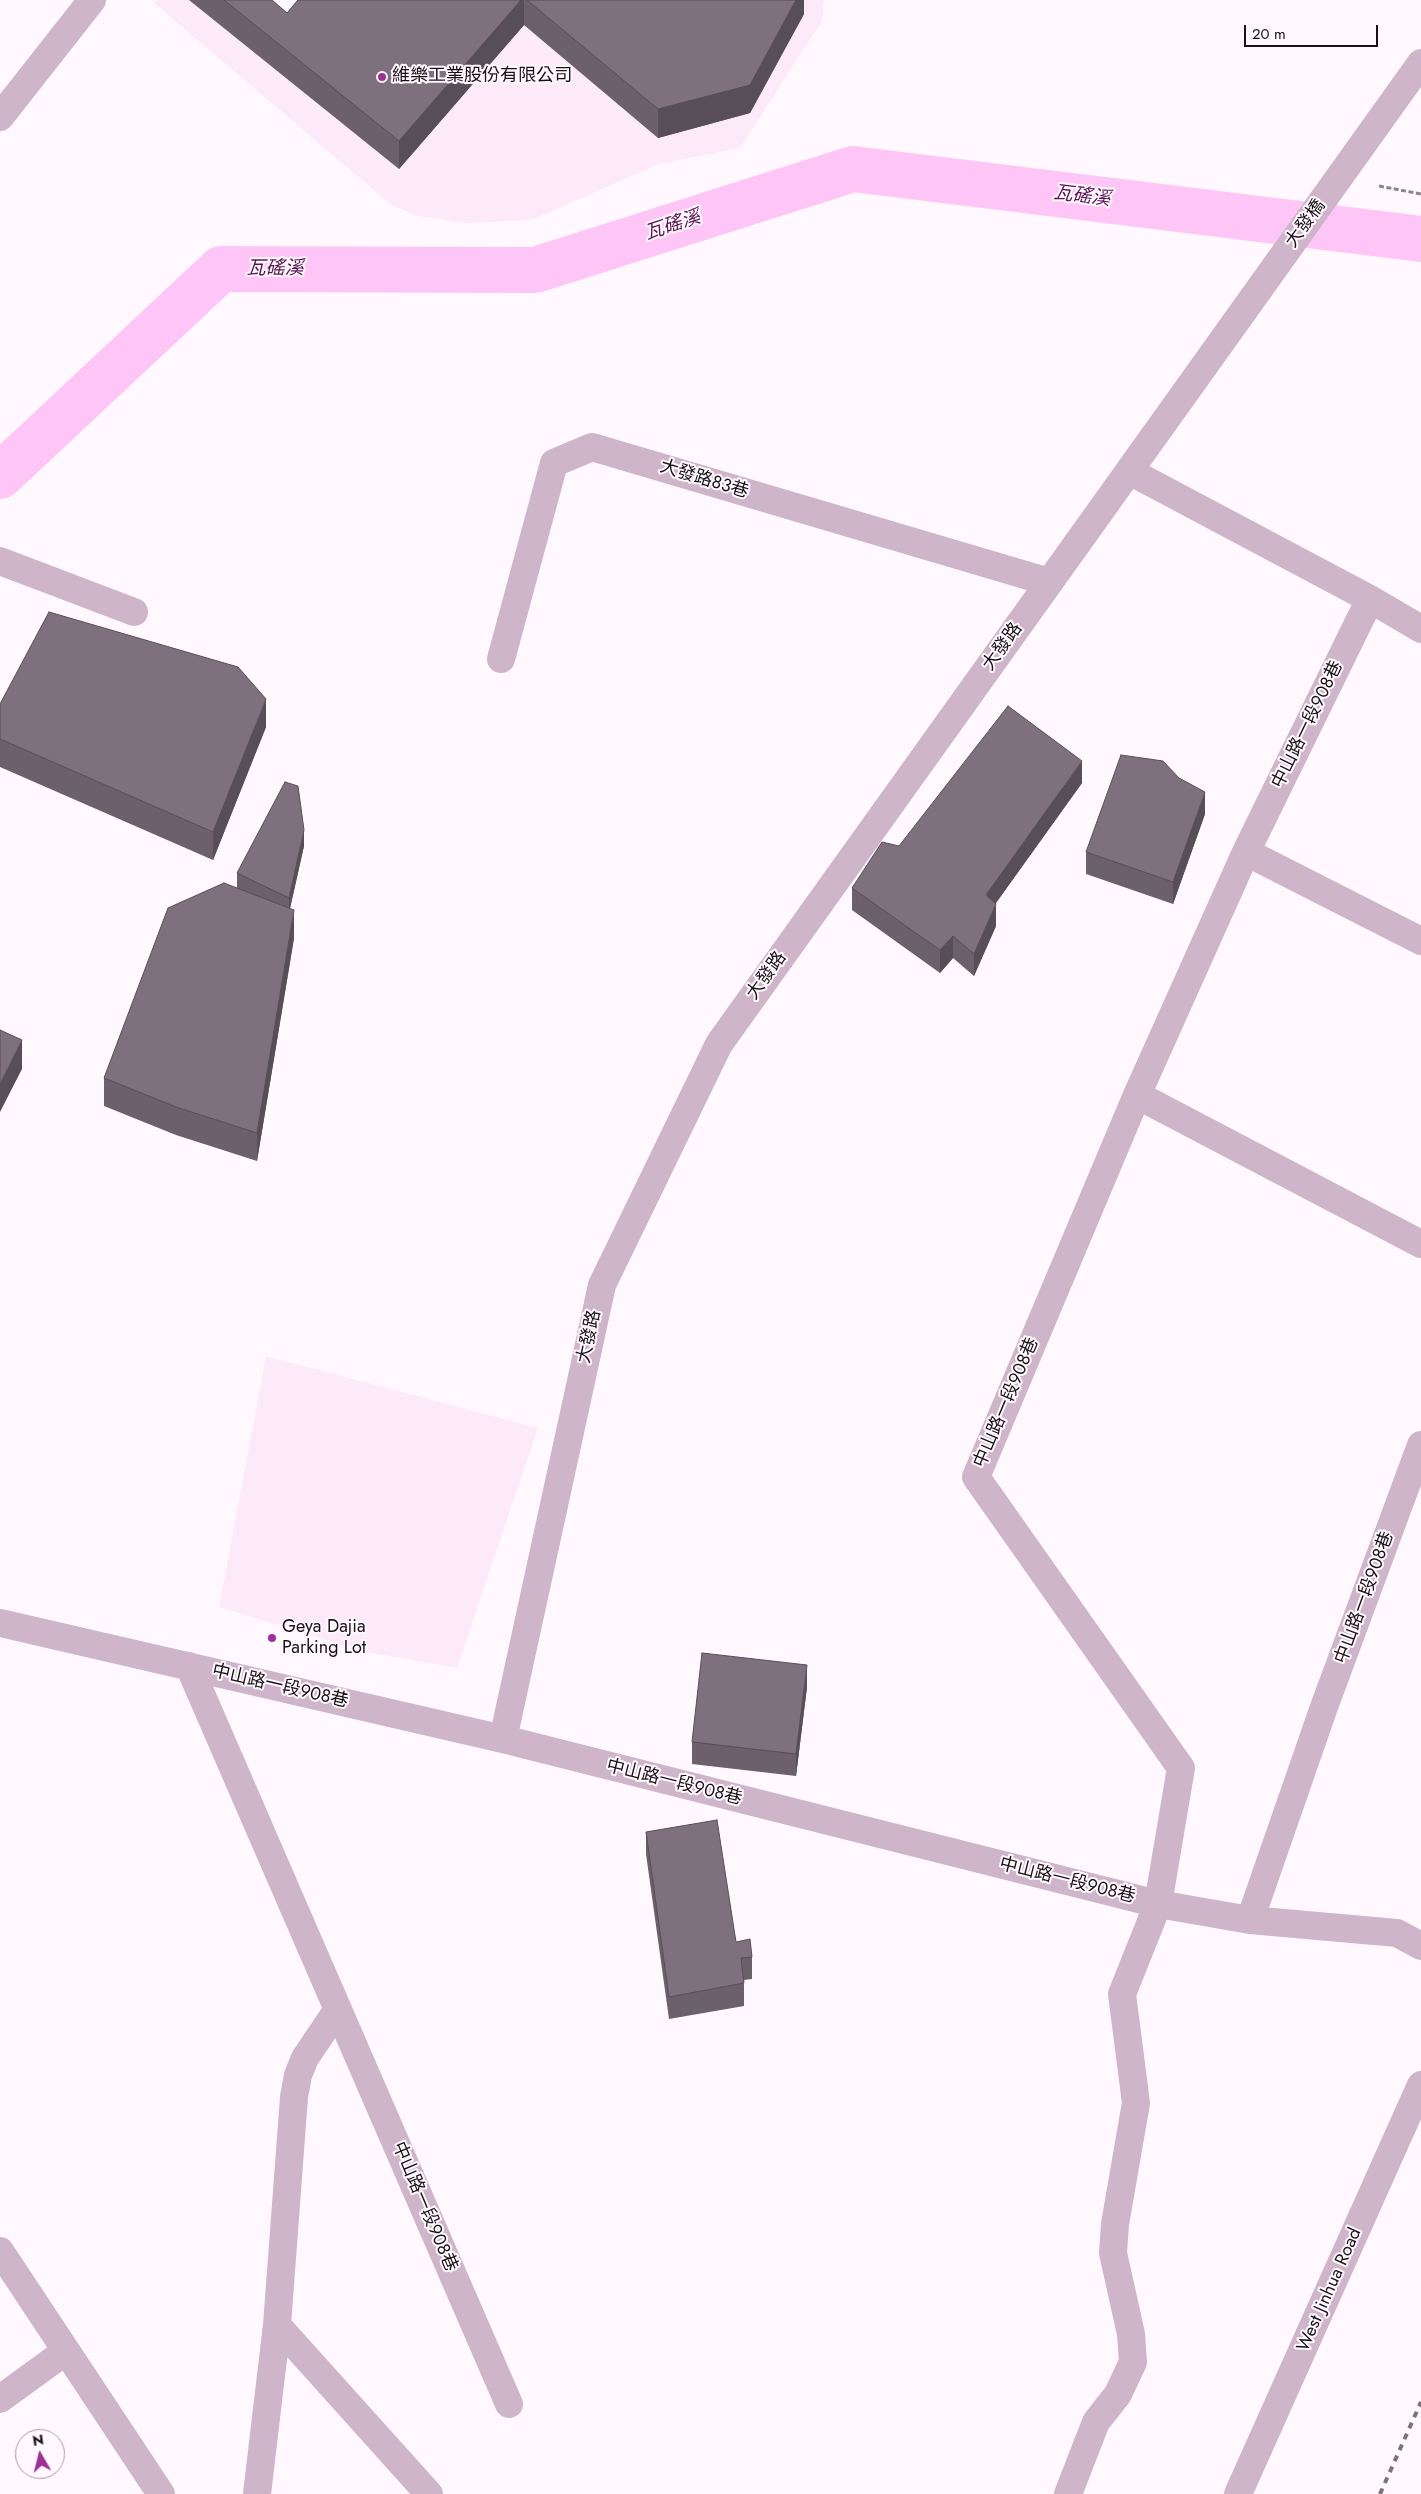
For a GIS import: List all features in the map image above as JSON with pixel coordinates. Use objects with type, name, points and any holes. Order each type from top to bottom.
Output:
[{"type":"street","points":[[0,117],[92,0]]},
{"type":"street","name":"大發橋","points":[[1243,313],[1421,62]]},
{"type":"street","name":"大發路","points":[[503,1740],[602,1285],[719,1044],[1243,313]]},
{"type":"street","name":"大發路83巷","points":[[501,659],[554,463],[592,447],[1049,582]]},
{"type":"street","points":[[1129,471],[1370,598],[1421,629]]},
{"type":"street","points":[[0,561],[134,612]]},
{"type":"street","name":"中山路一段908巷","points":[[1068,2494],[1096,2422],[1118,2394],[1133,2362],[1131,2334],[1113,2253],[1116,2215],[1136,2103],[1122,1994],[1158,1904],[1181,1768],[976,1477],[1136,1095],[1246,852],[1370,598]]},
{"type":"street","points":[[1246,852],[1421,941]]},
{"type":"street","points":[[1136,1095],[1421,1244]]},
{"type":"street","name":"中山路一段908巷","points":[[1250,1920],[1324,1707],[1421,1445]]},
{"type":"street","name":"中山路一段908巷","points":[[0,1622],[503,1740],[1158,1904],[1250,1920],[1397,1933],[1421,1946]]},
{"type":"street","name":"中山路一段908巷","points":[[189,1666],[509,2404]]},
{"type":"street","points":[[257,2494],[277,2325],[294,2097],[298,2075],[305,2058],[338,2010]]},
{"type":"street","name":"West Jinhua Road","points":[[1238,2494],[1421,2085]]},
{"type":"street","points":[[0,2251],[161,2494]]},
{"type":"street","points":[[277,2325],[429,2494]]},
{"type":"street","points":[[0,2399],[66,2352]]},
{"type":"shaded area","name":"維樂工業股份有限公司","points":[[157,0],[247,0],[286,32],[313,0],[824,0],[822,21],[740,148],[659,164],[532,220],[466,223],[417,216],[390,204],[154,3]]},
{"type":"shaded area","points":[[266,1356],[538,1428],[457,1668],[366,1652],[219,1607]]},
{"type":"building","points":[[224,0],[272,0],[287,13],[298,0],[521,0],[399,141]]},
{"type":"building","points":[[527,0],[796,0],[750,85],[658,109]]},
{"type":"building","points":[[49,612],[238,667],[266,699],[213,832],[0,739],[0,704]]},
{"type":"building","points":[[1008,706],[1082,761],[986,895],[996,904],[974,954],[953,936],[940,950],[852,888],[882,842],[899,846]]},
{"type":"building","points":[[1121,755],[1163,761],[1179,778],[1205,792],[1173,882],[1086,852]]},
{"type":"building","points":[[285,782],[298,786],[304,830],[289,898],[237,873]]},
{"type":"building","points":[[224,883],[294,910],[257,1133],[176,1107],[104,1078],[168,908]]},
{"type":"building","points":[[0,1030],[22,1040],[0,1084]]},
{"type":"building","points":[[702,1653],[807,1665],[796,1754],[692,1742]]},
{"type":"building","points":[[717,1820],[736,1942],[750,1939],[752,1957],[741,1958],[744,1983],[669,1997],[646,1832]]},
{"type":"waterway","name":"瓦磘溪","points":[[0,476],[221,269],[535,270],[853,169],[1421,239]]},
{"type":"railway","points":[[1380,2494],[1421,2402]]},
{"type":"place","name":"維樂工業股份有限公司","points":[[382,77]]},
{"type":"place","name":"Geya Dajia Parking Lot","points":[[272,1638]]}]
